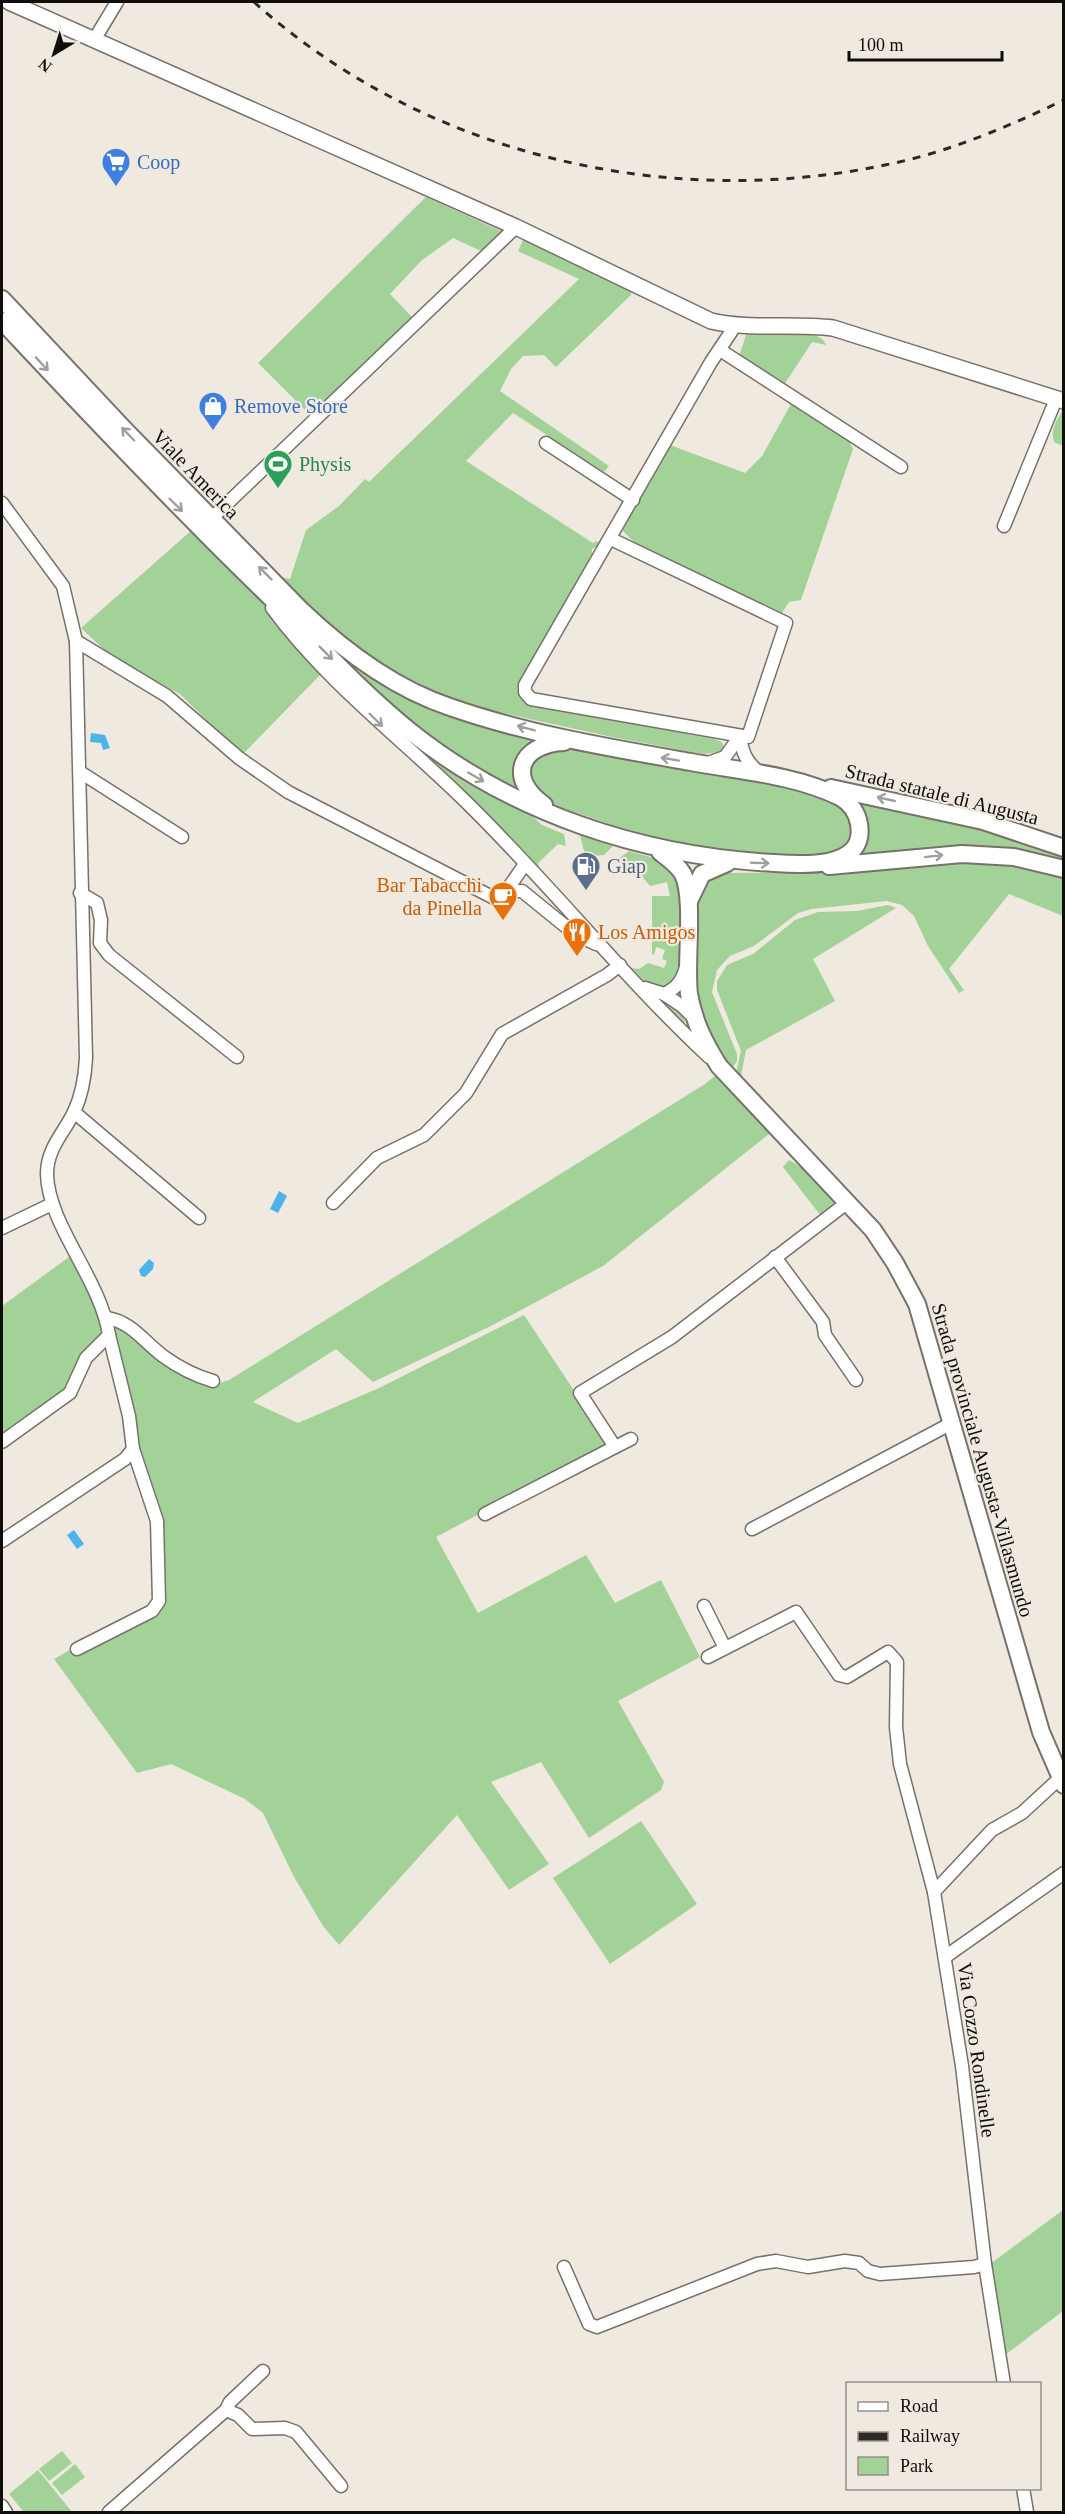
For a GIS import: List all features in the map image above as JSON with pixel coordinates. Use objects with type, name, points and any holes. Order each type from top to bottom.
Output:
[{"type":"main road","name":"Viale America","points":[[2,298],[211,519],[322,630],[371,668],[448,707],[583,742]]},
{"type":"main road","name":"Viale America","points":[[2,321],[147,476],[382,707],[440,754],[510,796],[566,820]]},
{"type":"main road","points":[[813,867],[837,860],[848,853],[860,837],[860,825],[857,814],[844,799],[810,785],[583,742],[543,744],[534,749],[524,766],[522,776],[528,792],[566,820],[654,848],[731,862],[813,867],[962,854],[1014,857],[1064,869]]},
{"type":"main road","name":"Strada statale di Augusta","points":[[810,785],[982,821],[1064,848]]},
{"type":"main road","name":"Strada provinciale Augusta-Villasmundo","points":[[654,848],[674,862],[682,873],[687,904],[687,966],[693,1015],[701,1036],[719,1066],[848,1202],[884,1247],[917,1304],[1041,1732],[1062,1782]]},
{"type":"main road","points":[[687,904],[702,874],[709,868],[731,862]]},
{"type":"street","points":[[9,2],[516,227],[617,274],[693,314],[735,326],[794,324],[833,328],[1060,400],[1004,526]]},
{"type":"street","points":[[94,40],[117,2]]},
{"type":"street","points":[[211,519],[516,227]]},
{"type":"street","points":[[610,539],[786,623],[748,737],[531,699],[525,692],[525,685],[720,350],[735,326]]},
{"type":"street","points":[[720,350],[902,466]]},
{"type":"street","points":[[546,443],[633,500]]},
{"type":"street","points":[[2,503],[63,586],[76,641],[85,1081],[74,1112],[51,1150],[47,1177],[52,1204],[107,1318],[129,1416],[133,1449],[157,1521],[159,1601],[152,1611],[77,1649]]},
{"type":"street","points":[[255,582],[300,645],[391,734],[462,798],[719,1066]]},
{"type":"street","points":[[76,641],[167,696],[238,758],[311,806],[391,843],[496,899],[511,891],[522,891],[575,934],[603,947]]},
{"type":"street","points":[[705,765],[725,757],[740,736]]},
{"type":"street","points":[[740,736],[743,753],[750,765],[763,776]]},
{"type":"street","points":[[80,772],[182,837]]},
{"type":"street","points":[[502,897],[525,864]]},
{"type":"street","points":[[80,893],[97,903],[100,943],[109,956],[237,1057]]},
{"type":"street","points":[[333,1203],[378,1158],[424,1136],[466,1093],[502,1034],[607,975],[620,965]]},
{"type":"street","points":[[664,994],[679,984],[687,966]]},
{"type":"street","points":[[641,986],[664,994],[693,1015],[688,1025],[680,1027]]},
{"type":"street","points":[[74,1112],[199,1218]]},
{"type":"street","points":[[615,1447],[580,1393],[672,1337],[848,1202]]},
{"type":"street","points":[[2,1228],[52,1204]]},
{"type":"street","points":[[775,1257],[823,1322],[825,1335],[856,1380]]},
{"type":"street","points":[[107,1318],[123,1321],[164,1356],[192,1373],[213,1381]]},
{"type":"street","points":[[2,1442],[70,1393],[86,1358],[109,1335]]},
{"type":"street","points":[[752,1529],[952,1423]]},
{"type":"street","points":[[485,1514],[631,1439]]},
{"type":"street","points":[[2,1541],[125,1459],[133,1449]]},
{"type":"street","points":[[704,1606],[725,1648],[708,1658]]},
{"type":"street","name":"Via Cozzo Rondinelle","points":[[725,1648],[796,1612],[839,1675],[847,1677],[888,1652],[897,1662],[896,1727],[900,1764],[928,1862],[945,1957],[962,2066],[985,2264],[1004,2382]]},
{"type":"street","points":[[934,1892],[992,1830],[1022,1813],[1062,1782]]},
{"type":"street","points":[[945,1957],[1064,1873]]},
{"type":"street","points":[[564,2268],[589,2324],[597,2327],[768,2262],[808,2267],[853,2262],[868,2271],[880,2274],[974,2267],[985,2264]]},
{"type":"street","points":[[109,2512],[226,2410],[230,2402],[263,2371]]},
{"type":"street","points":[[226,2410],[238,2415],[252,2429],[285,2427],[296,2432],[341,2486]]},
{"type":"street","points":[[1023,2490],[1027,2512]]},
{"type":"street","points":[[2,2506],[6,2512]]},
{"type":"green space","points":[[426,197],[503,232],[483,252],[453,238],[422,260],[390,294],[413,318],[311,416],[258,363]]},
{"type":"green space","points":[[523,240],[528,240],[631,290],[631,295],[556,367],[544,355],[523,356],[511,369],[500,391],[609,466],[604,472],[513,413],[466,461],[593,543],[596,541],[601,544],[592,549],[592,559],[517,689],[521,699],[531,705],[714,739],[722,742],[724,746],[720,752],[703,754],[612,737],[470,706],[437,693],[386,666],[325,623],[278,577],[290,579],[306,530],[339,506],[365,479],[369,482],[579,279],[518,251]]},
{"type":"green space","points":[[791,331],[814,335],[822,339],[826,345],[812,342],[784,385],[739,356],[747,332]]},
{"type":"green space","points":[[791,404],[848,439],[853,449],[801,600],[789,602],[782,613],[637,545],[622,530],[670,445],[745,473],[762,456]]},
{"type":"green space","points":[[1063,411],[1063,446],[1054,442],[1053,429]]},
{"type":"green space","points":[[193,529],[265,603],[322,673],[242,755],[180,694],[113,658],[81,628]]},
{"type":"green space","points":[[294,631],[418,746],[466,780],[529,813],[542,825],[564,834],[566,846],[558,844],[538,863],[540,872]]},
{"type":"green space","points":[[346,662],[392,688],[536,738],[520,790],[471,767],[426,736]]},
{"type":"green space","points":[[572,747],[829,797],[852,816],[849,843],[836,851],[812,854],[773,854],[718,849],[665,840],[568,810],[544,799],[536,791],[531,780],[529,762],[538,753]]},
{"type":"green space","points":[[856,802],[953,817],[1063,855],[1064,863],[855,858]]},
{"type":"green space","points":[[580,835],[613,846],[604,855],[592,856],[584,851]]},
{"type":"green space","points":[[629,851],[665,863],[674,871],[677,878],[681,906],[680,956],[676,976],[670,984],[664,987],[646,983],[632,968],[639,969],[648,963],[664,968],[667,961],[662,959],[665,950],[656,947],[654,955],[652,954],[652,896],[670,896],[667,882],[650,886],[633,866],[618,859]]},
{"type":"green space","points":[[968,860],[1027,866],[1063,876],[1063,916],[1009,894],[949,969],[964,990],[959,993],[928,946],[914,916],[902,905],[887,901],[812,909],[798,913],[754,946],[730,956],[717,970],[712,992],[737,1054],[737,1061],[731,1070],[707,1028],[697,987],[697,897],[702,883],[723,873],[856,872]]},
{"type":"green space","points":[[888,905],[896,908],[813,959],[835,1001],[746,1050],[740,1081],[736,1073],[741,1051],[717,990],[717,981],[727,965],[753,954],[795,920],[818,912],[857,911]]},
{"type":"green space","points":[[662,998],[682,1012],[685,1022],[683,1023],[660,1001]]},
{"type":"green space","points":[[717,1074],[769,1131],[769,1134],[603,1266],[491,1326],[373,1382],[336,1349],[253,1402],[298,1423],[379,1388],[524,1315],[610,1445],[436,1537],[478,1613],[586,1555],[615,1603],[661,1580],[700,1657],[618,1701],[664,1782],[661,1790],[589,1838],[541,1762],[491,1782],[549,1864],[509,1890],[457,1815],[339,1945],[323,1926],[293,1875],[263,1813],[245,1799],[171,1764],[137,1773],[54,1659],[70,1650],[76,1655],[153,1616],[163,1602],[165,1554],[162,1523],[141,1460],[112,1323],[216,1384],[229,1380],[705,1084]]},
{"type":"green space","points":[[789,1160],[809,1172],[835,1200],[832,1208],[821,1216],[783,1167]]},
{"type":"green space","points":[[73,1254],[104,1328],[102,1336],[69,1388],[2,1437],[2,1306]]},
{"type":"green space","points":[[641,1821],[697,1904],[610,1964],[553,1878]]},
{"type":"green space","points":[[1063,2210],[1063,2311],[1005,2355],[990,2264]]},
{"type":"green space","points":[[62,2451],[72,2463],[49,2481],[39,2469]]},
{"type":"green space","points":[[75,2464],[85,2477],[62,2495],[52,2483]]},
{"type":"green space","points":[[38,2470],[72,2512],[24,2512],[9,2494]]},
{"type":"water","points":[[91,733],[105,735],[110,748],[103,750],[101,743],[90,742]]},
{"type":"water","points":[[279,1191],[287,1196],[278,1213],[270,1209]]},
{"type":"water","points":[[149,1259],[154,1263],[153,1269],[145,1277],[141,1276],[139,1270]]},
{"type":"water","points":[[74,1530],[84,1544],[77,1549],[67,1535]]},
{"type":"railway","points":[[254,2],[321,55],[393,98],[470,132],[550,158],[633,174],[717,180],[801,177],[885,165],[931,154],[976,138],[1064,100]]},
{"type":"place","name":"Coop","points":[[116,188]]},
{"type":"place","name":"Remove Store","points":[[213,432]]},
{"type":"place","name":"Physis","points":[[278,490]]},
{"type":"place","name":"Giap","points":[[586,892]]},
{"type":"place","name":"Bar Tabacchi da Pinella","points":[[503,922]]},
{"type":"place","name":"Los Amigos","points":[[577,958]]}]
